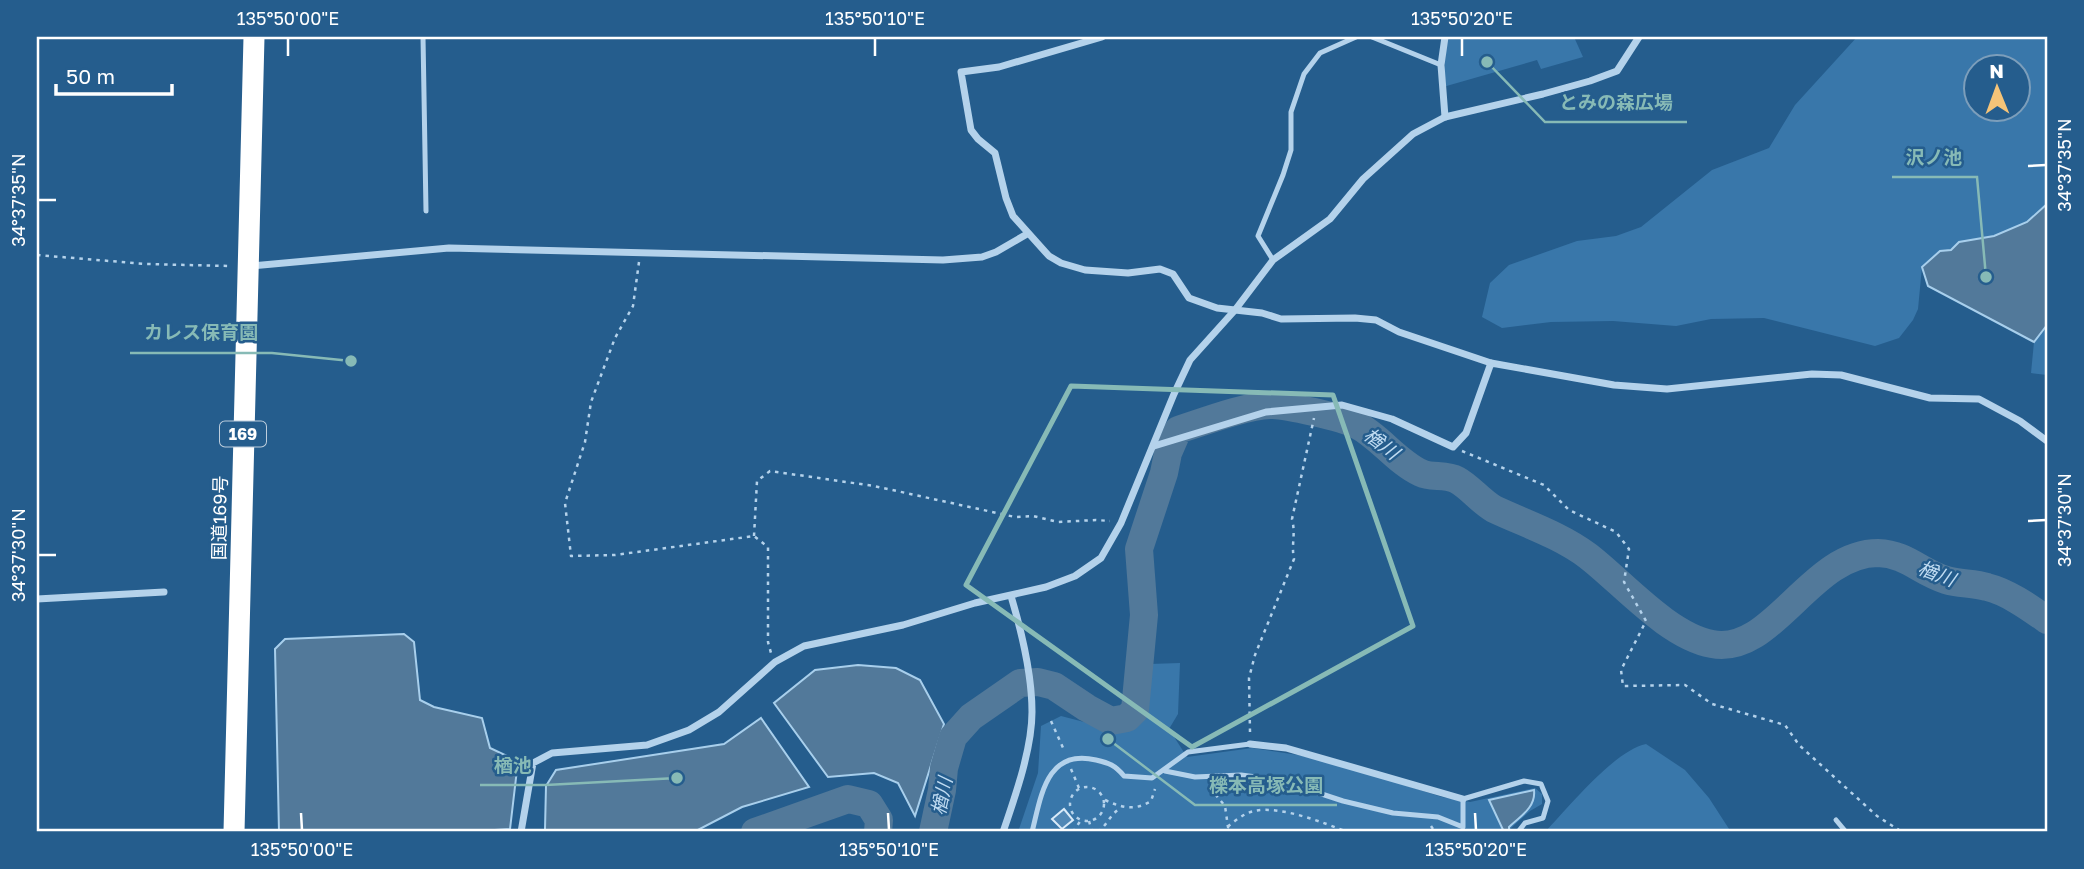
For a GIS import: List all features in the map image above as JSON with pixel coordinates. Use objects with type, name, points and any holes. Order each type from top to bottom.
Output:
[{"type":"highway","name":"国道169号","points":[[234,832],[254,37]]},
{"type":"street","points":[[1102,37],[999,67],[961,72],[971,130],[995,153],[1013,216],[1049,256],[1061,263],[1085,270],[1128,272],[1160,269],[1173,274],[1189,298],[1217,308],[1262,313],[1281,319],[1376,320],[1450,351],[1491,363],[1614,385],[1667,389],[1812,374],[1841,375],[1930,398],[1979,399],[2020,421],[2047,441]]},
{"type":"street","points":[[1445,37],[1441,65],[1445,117]]},
{"type":"street","points":[[521,832],[533,763],[552,753],[647,745],[689,730],[719,712],[775,662],[804,646],[904,625],[975,603],[1046,587],[1075,576],[1101,558],[1121,523],[1174,394],[1191,360],[1236,310],[1273,260],[1330,219],[1363,179],[1413,134],[1445,117],[1566,88],[1617,71],[1639,37]]},
{"type":"street","points":[[247,266],[449,248],[943,260],[982,257],[1027,234]]},
{"type":"street","points":[[1154,446],[1266,412],[1342,405],[1392,419],[1453,447],[1466,433],[1491,363]]},
{"type":"street","points":[[37,599],[164,592]]},
{"type":"street","points":[[1003,832],[1021,780],[1032,714],[1026,658],[1011,596]]},
{"type":"street","points":[[1250,744],[1286,748],[1463,799]]},
{"type":"lane","points":[[423,37],[426,211]]},
{"type":"lane","points":[[1273,260],[1258,236],[1291,150],[1291,113],[1304,74],[1320,53],[1356,37]]},
{"type":"lane","points":[[1372,37],[1441,65]]},
{"type":"lane","points":[[1032,832],[1044,784],[1059,765],[1087,758],[1115,765],[1124,776],[1152,778],[1188,752],[1250,744]]},
{"type":"lane","points":[[1165,771],[1195,777],[1241,775],[1279,780],[1343,801],[1393,813],[1438,817],[1462,830],[1463,799],[1524,782],[1541,784],[1548,801],[1543,818],[1525,823],[1518,832]]},
{"type":"lane","points":[[1836,820],[1846,832]]},
{"type":"path","points":[[641,253],[633,306],[615,338],[591,402],[585,442],[565,503],[570,556],[615,555],[754,536],[768,547],[768,642],[775,662]]},
{"type":"path","points":[[37,255],[146,264],[247,266]]},
{"type":"path","points":[[1250,744],[1249,678],[1255,655],[1294,559],[1292,552],[1296,533],[1292,519],[1314,423],[1314,408]]},
{"type":"path","points":[[1453,447],[1544,485],[1569,510],[1616,532],[1629,549],[1623,582],[1646,621],[1621,670],[1623,686],[1685,685],[1712,704],[1784,725],[1799,745],[1877,816],[1902,832]]},
{"type":"path","points":[[754,536],[757,481],[770,471],[910,493],[1015,517],[1033,516],[1058,522],[1097,520],[1121,523]]},
{"type":"path","points":[[1195,777],[1213,790],[1225,806],[1228,827],[1235,832]]},
{"type":"path","points":[[1105,800],[1104,810],[1090,821],[1075,816],[1070,801],[1073,793],[1087,786],[1095,788],[1105,800],[1121,808],[1140,808],[1152,801],[1156,785],[1152,778]]},
{"type":"path","points":[[1098,832],[1108,824],[1111,814],[1121,808]]},
{"type":"path","points":[[1221,832],[1253,811],[1277,811],[1348,832]]},
{"type":"path","points":[[1073,832],[1081,820]]},
{"type":"path","points":[[1090,821],[1092,832]]},
{"type":"highlighted area","points":[[1071,386],[1333,395],[1413,626],[1192,747],[966,585]]},
{"type":"shaded area","points":[[1447,37],[1574,37],[1583,57],[1541,69],[1537,60],[1443,87]]},
{"type":"shaded area","points":[[1857,37],[2047,37],[2047,204],[2027,222],[1994,236],[1959,242],[1951,250],[1940,252],[1922,267],[1918,309],[1899,338],[1875,346],[1764,318],[1711,319],[1676,326],[1613,321],[1551,322],[1502,328],[1482,317],[1490,283],[1509,265],[1577,241],[1616,236],[1641,227],[1712,170],[1769,148],[1795,105]]},
{"type":"shaded area","points":[[2047,204],[2047,325],[2034,342],[1928,286],[1922,267],[1940,251],[1951,250],[1959,242],[1994,236],[2027,222]]},
{"type":"shaded area","points":[[2047,325],[2047,375],[2031,373],[2034,342]]},
{"type":"shaded area","points":[[404,634],[414,642],[420,700],[434,707],[482,718],[490,748],[518,761],[510,829],[464,832],[279,832],[275,649],[285,639]]},
{"type":"shaded area","points":[[1180,663],[1178,714],[1169,729],[1187,757],[1252,748],[1341,765],[1442,797],[1470,802],[1535,788],[1542,794],[1542,804],[1530,811],[1510,832],[1018,832],[1038,773],[1041,726],[1061,716],[1115,730],[1148,709],[1150,664]]},
{"type":"shaded area","points":[[858,665],[896,668],[920,680],[944,724],[915,816],[898,783],[874,773],[828,777],[774,703],[815,670]]},
{"type":"shaded area","points":[[761,718],[809,787],[742,807],[694,832],[547,832],[545,829],[546,786],[556,770],[724,744]]},
{"type":"shaded area","points":[[1646,744],[1685,770],[1709,798],[1731,832],[1545,832],[1606,768],[1620,757]]},
{"type":"shaded area","points":[[1534,790],[1530,806],[1509,827],[1509,832],[1504,832],[1489,800]]},
{"type":"building","points":[[1064,809],[1073,820],[1062,829],[1052,819]]},
{"type":"waterway","name":"楢川","points":[[933,832],[944,768],[953,737],[971,717],[1020,683],[1038,682],[1054,686],[1111,721],[1127,718],[1135,710],[1144,615],[1139,549],[1168,453],[1178,430],[1249,408],[1277,405],[1357,425],[1412,468],[1425,474],[1457,480],[1494,509],[1577,549],[1663,620],[1695,639],[1712,644],[1734,644],[1754,635],[1832,569],[1854,557],[1878,553],[1905,560],[1946,580],[1995,589],[2047,620]]},
{"type":"waterway","name":"楢川","points":[[755,832],[848,799],[869,804],[879,820],[878,832]]},
{"type":"place","name":"とみの森広場","points":[[1487,62]]},
{"type":"place","name":"沢ノ池","points":[[1986,277]]},
{"type":"place","name":"カレス保育園","points":[[351,361]]},
{"type":"place","name":"櫟本高塚公園","points":[[1108,739]]},
{"type":"place","name":"楢池","points":[[677,778]]}]
